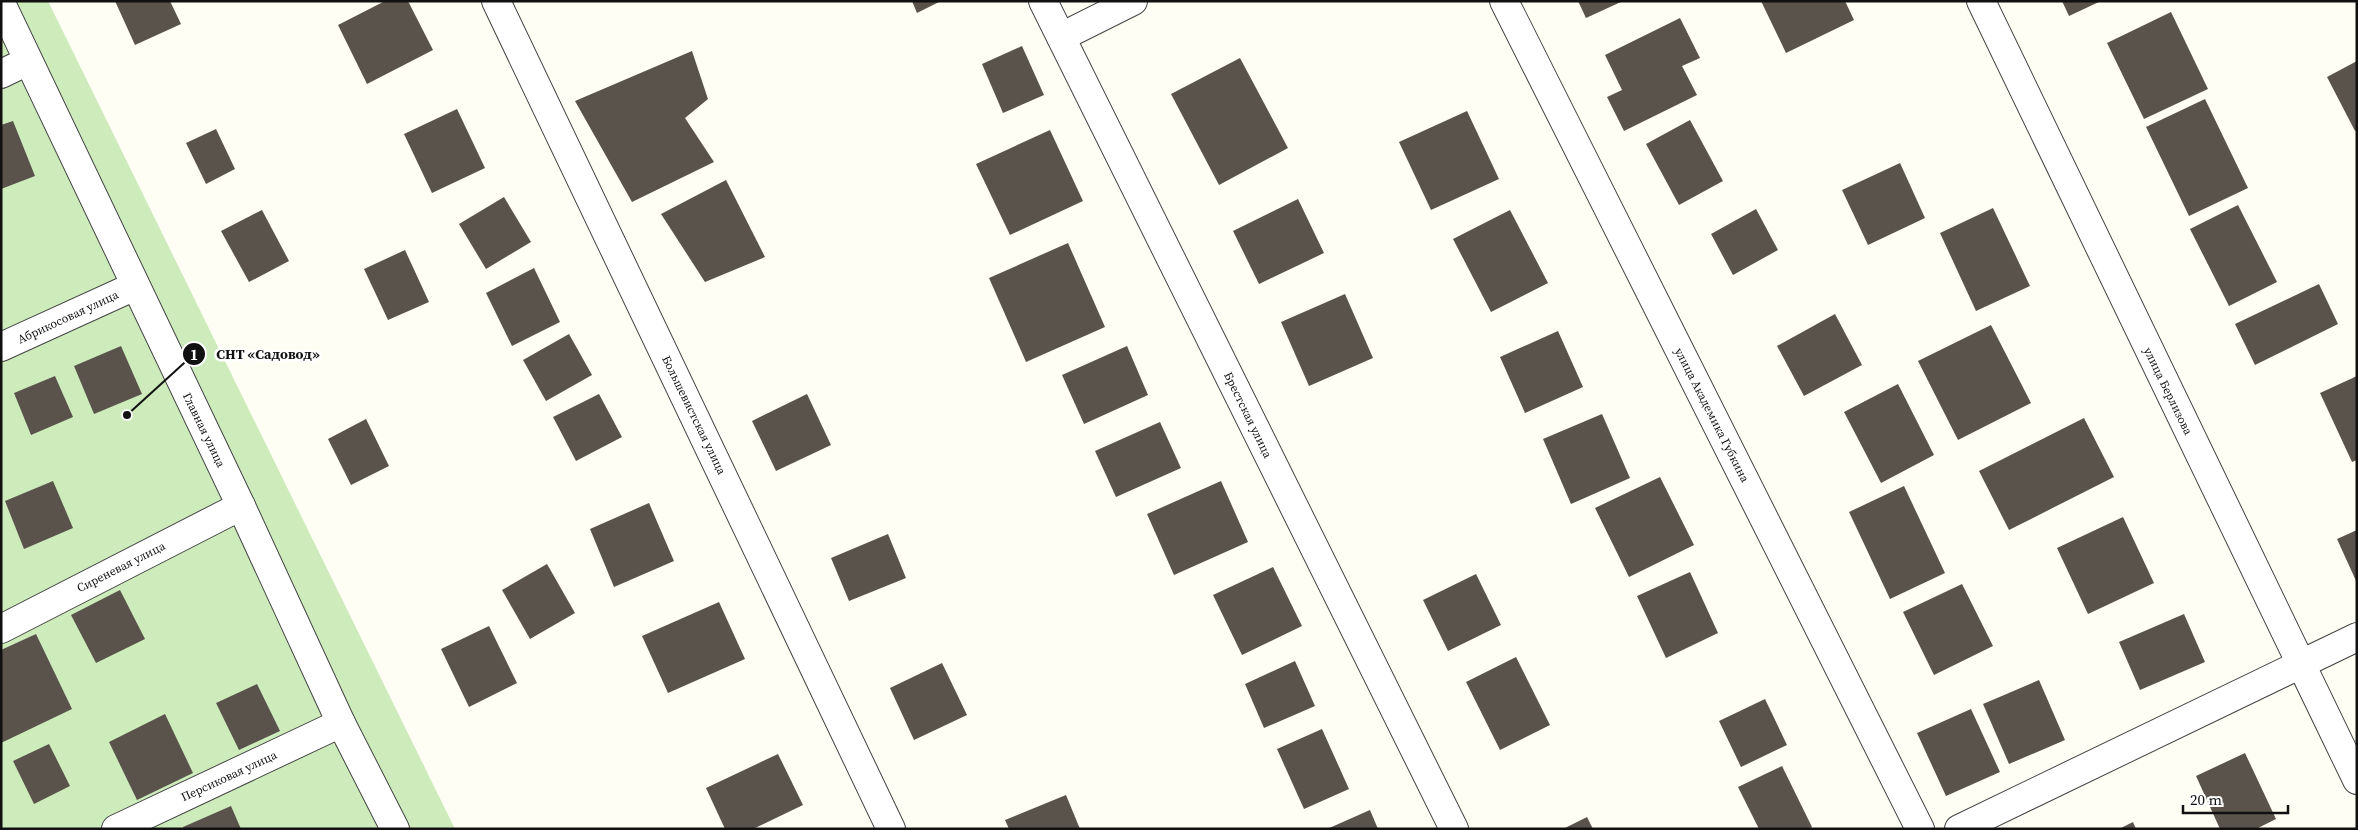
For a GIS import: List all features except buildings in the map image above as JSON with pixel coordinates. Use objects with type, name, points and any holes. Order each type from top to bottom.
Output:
[{"type":"street","name":"Большевистская улица","points":[[496,1],[891,829]]},
{"type":"street","name":"Брестская улица","points":[[1044,1],[1454,829]]},
{"type":"street","points":[[1061,37],[1133,1]]},
{"type":"street","name":"улица Академика Губкина","points":[[1504,1],[1920,829]]},
{"type":"street","name":"улица Берлизова","points":[[1981,1],[2299,664],[2357,780]]},
{"type":"street","name":"Главная улица","points":[[1,3],[241,506],[341,722],[396,829]]},
{"type":"street","points":[[1,74],[28,61]]},
{"type":"street","name":"Абрикосовая улица","points":[[1,347],[135,286]]},
{"type":"street","name":"Сиреневая улица","points":[[1,629],[241,506]]},
{"type":"street","points":[[1959,829],[2357,636]]},
{"type":"street","name":"Персиковая улица","points":[[116,829],[341,722]]},
{"type":"green space","points":[[1,1],[48,1],[455,829],[1,829]]},
{"type":"place","name":"СНТ «Садовод»","points":[[127,415]]}]
